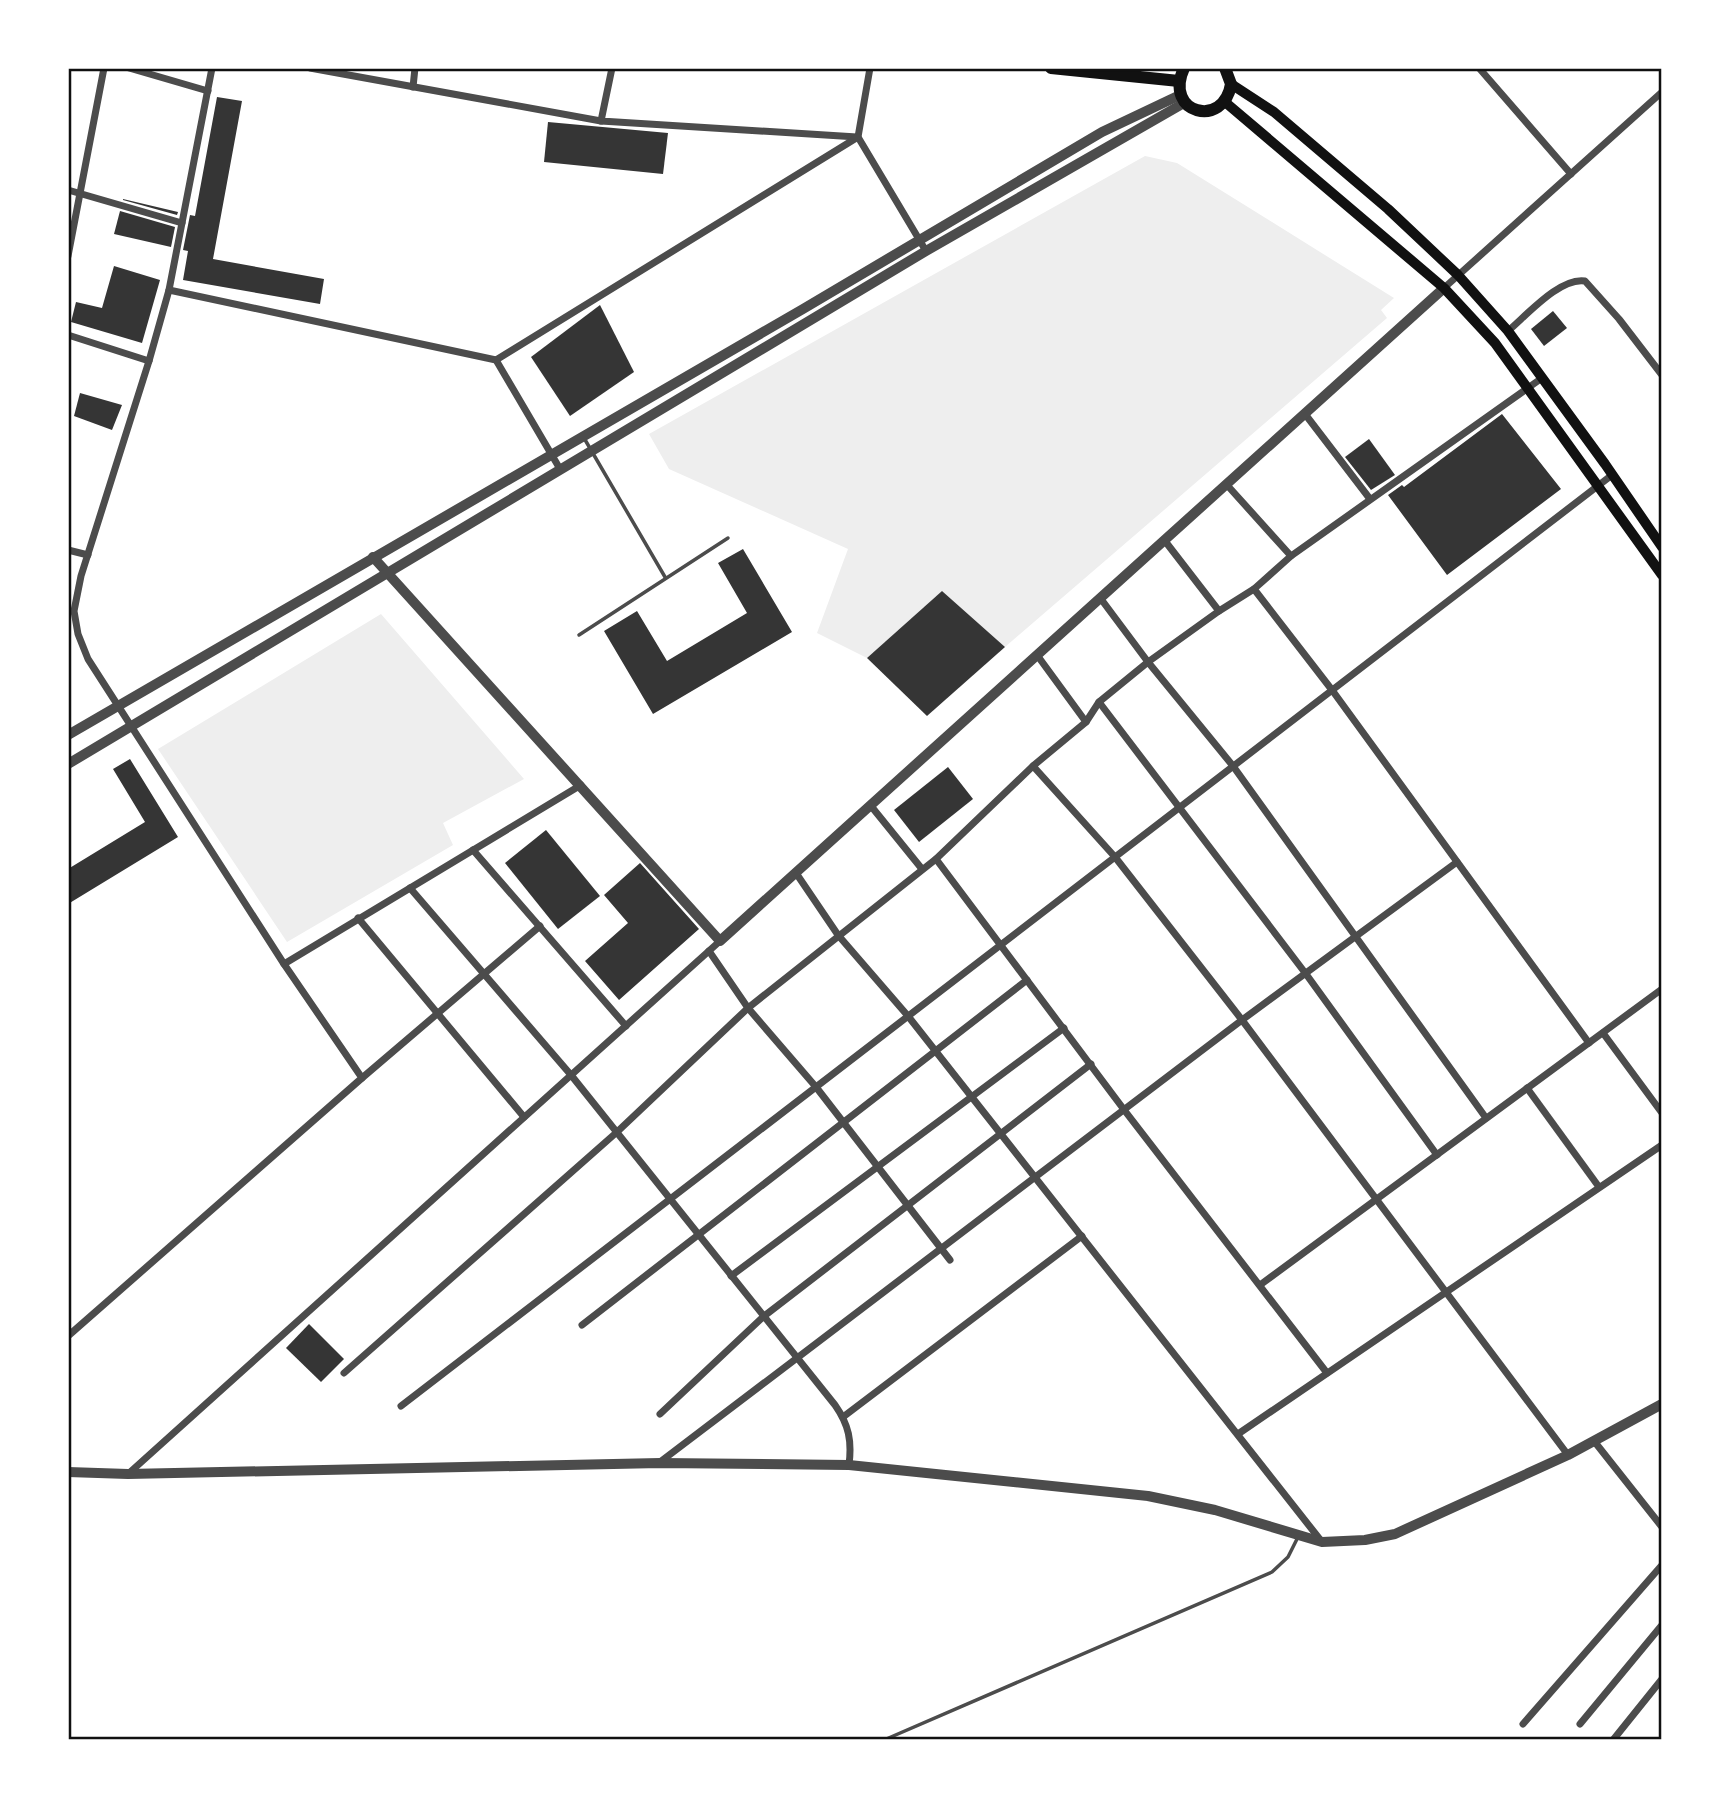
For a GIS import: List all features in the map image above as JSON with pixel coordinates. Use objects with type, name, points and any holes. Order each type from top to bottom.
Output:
[{"type":"main road","points":[[1051,68],[1181,93],[1200,111],[1210,111],[1225,102],[1231,84],[1226,68]]},
{"type":"main road","points":[[1181,93],[1184,68]]},
{"type":"main road","points":[[1231,84],[1284,121],[1388,209],[1458,275],[1508,331],[1662,547]]},
{"type":"main road","points":[[1225,102],[1444,288],[1495,343],[1596,487],[1662,575]]},
{"type":"street","points":[[68,256],[103,68]]},
{"type":"street","points":[[129,68],[208,91]]},
{"type":"street","points":[[212,68],[169,290],[88,555],[75,611],[78,634],[88,659],[130,727],[284,964],[362,1078]]},
{"type":"street","points":[[310,68],[601,121],[858,138]]},
{"type":"street","points":[[413,87],[415,68]]},
{"type":"street","points":[[601,121],[612,68]]},
{"type":"street","points":[[870,68],[858,138],[926,251]]},
{"type":"street","points":[[1479,68],[1571,174]]},
{"type":"street","points":[[128,1474],[1662,92]]},
{"type":"street","points":[[68,736],[1102,132],[1181,93]]},
{"type":"street","points":[[68,764],[926,251],[1181,93]]},
{"type":"street","points":[[169,290],[496,360],[858,138]]},
{"type":"street","points":[[68,190],[181,223]]},
{"type":"street","points":[[1508,331],[1558,288],[1576,279],[1585,281],[1619,319],[1662,376]]},
{"type":"street","points":[[803,309],[810,320]]},
{"type":"street","points":[[68,335],[149,361]]},
{"type":"street","points":[[496,360],[560,469]]},
{"type":"street","points":[[344,1373],[617,1132],[748,1008],[936,859],[1033,766],[1086,722],[1099,702],[1149,662],[1254,589],[1291,556],[1529,390],[1542,378]]},
{"type":"street","points":[[1305,414],[1370,499]]},
{"type":"street","points":[[401,1406],[1612,475]]},
{"type":"street","points":[[1227,485],[1291,556]]},
{"type":"street","points":[[1165,541],[1219,611]]},
{"type":"street","points":[[68,550],[88,555]]},
{"type":"street","points":[[373,557],[720,942]]},
{"type":"street","points":[[1254,589],[1332,690],[1590,1042]]},
{"type":"street","points":[[1101,599],[1233,766],[1486,1118]]},
{"type":"street","points":[[1037,655],[1086,722]]},
{"type":"street","points":[[1099,702],[1306,974],[1437,1155]]},
{"type":"street","points":[[1033,766],[1115,857],[1242,1020],[1568,1455]]},
{"type":"street","points":[[284,964],[581,785]]},
{"type":"street","points":[[871,806],[922,869]]},
{"type":"street","points":[[473,850],[625,1026]]},
{"type":"street","points":[[936,859],[1125,1111],[1327,1373]]},
{"type":"street","points":[[660,1463],[1242,1020],[1457,862]]},
{"type":"street","points":[[796,873],[838,935],[908,1016],[1322,1542]]},
{"type":"street","points":[[410,888],[571,1075],[843,1417],[850,1439],[849,1465]]},
{"type":"street","points":[[358,918],[524,1117]]},
{"type":"street","points":[[68,1336],[540,926]]},
{"type":"street","points":[[709,951],[748,1008],[816,1087],[950,1260]]},
{"type":"street","points":[[582,1325],[1027,980]]},
{"type":"street","points":[[1260,1285],[1660,993]]},
{"type":"street","points":[[731,1276],[1063,1028]]},
{"type":"street","points":[[1603,1033],[1662,1113]]},
{"type":"street","points":[[660,1414],[764,1317],[1091,1064]]},
{"type":"street","points":[[1527,1088],[1599,1187]]},
{"type":"street","points":[[1238,1434],[1662,1145]]},
{"type":"street","points":[[843,1417],[1082,1236]]},
{"type":"street","points":[[68,1472],[128,1474],[660,1463],[849,1465],[1148,1496],[1215,1510],[1322,1542],[1365,1540],[1395,1534],[1568,1455],[1662,1404]]},
{"type":"street","points":[[1594,1441],[1662,1527]]},
{"type":"street","points":[[1523,1724],[1662,1565]]},
{"type":"street","points":[[1580,1724],[1662,1625]]},
{"type":"street","points":[[1613,1740],[1662,1679]]},
{"type":"lane","points":[[583,436],[665,577]]},
{"type":"lane","points":[[579,635],[728,538]]},
{"type":"lane","points":[[884,1740],[1272,1572],[1288,1557],[1298,1535]]},
{"type":"shaded area","points":[[1145,156],[1177,163],[1394,298],[1381,310],[1387,318],[1005,647],[942,591],[867,658],[817,633],[848,549],[669,469],[649,434]]},
{"type":"shaded area","points":[[381,614],[524,779],[443,823],[453,845],[287,942],[158,749]]},
{"type":"building","points":[[217,97],[242,101],[213,259],[324,279],[320,304],[183,280],[188,251],[183,250],[190,215],[195,216]]},
{"type":"building","points":[[548,122],[668,133],[663,174],[544,162]]},
{"type":"building","points":[[123,199],[178,212],[177,215]]},
{"type":"building","points":[[120,211],[175,227],[171,247],[114,234]]},
{"type":"building","points":[[114,266],[160,280],[142,343],[71,322],[76,302],[102,308]]},
{"type":"building","points":[[600,305],[634,372],[570,416],[531,357]]},
{"type":"building","points":[[1553,311],[1567,328],[1544,346],[1531,329]]},
{"type":"building","points":[[80,393],[122,405],[112,430],[74,416]]},
{"type":"building","points":[[1502,414],[1561,489],[1447,575],[1388,495],[1402,485],[1404,487]]},
{"type":"building","points":[[1369,439],[1395,475],[1371,490],[1345,457]]},
{"type":"building","points":[[743,549],[792,632],[653,714],[604,631],[637,611],[667,661],[747,613],[718,563]]},
{"type":"building","points":[[942,591],[1005,647],[927,716],[867,658]]},
{"type":"building","points":[[130,759],[178,837],[68,904],[68,869],[145,822],[113,769]]},
{"type":"building","points":[[948,767],[973,799],[919,842],[894,810]]},
{"type":"building","points":[[546,830],[600,896],[558,929],[505,863]]},
{"type":"building","points":[[640,863],[699,929],[619,1000],[585,961],[628,923],[604,895]]},
{"type":"building","points":[[309,1324],[344,1359],[321,1382],[286,1348]]}]
